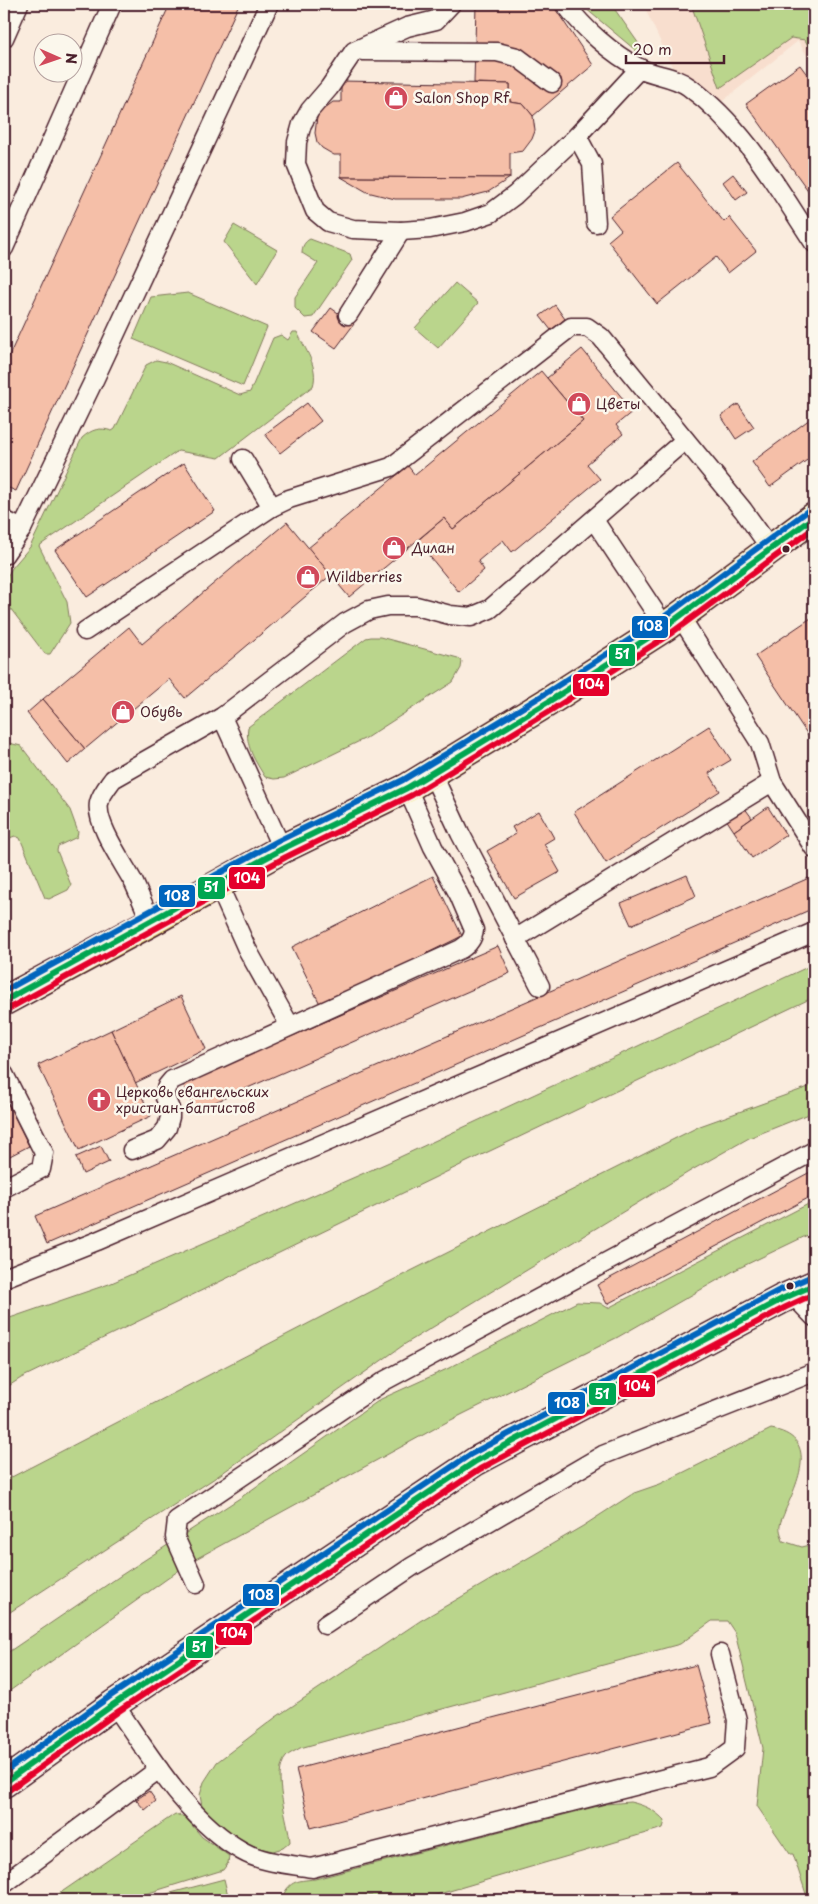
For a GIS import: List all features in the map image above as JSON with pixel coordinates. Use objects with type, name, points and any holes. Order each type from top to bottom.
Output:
[{"type":"main road","points":[[4,1001],[282,849],[407,788],[548,702],[673,621],[814,517]]},
{"type":"main road","points":[[4,1783],[114,1704],[476,1461],[803,1289]]},
{"type":"lane","points":[[4,248],[112,4]]},
{"type":"lane","points":[[4,555],[22,529],[99,370],[269,4]]},
{"type":"lane","points":[[451,4],[436,20],[407,27],[354,51],[329,88],[310,110],[302,124],[297,142],[296,164],[315,211],[328,222],[353,229],[401,231],[430,229],[456,224],[491,213],[515,195],[576,136],[640,68]]},
{"type":"lane","points":[[565,4],[576,18],[613,50],[640,68],[687,85],[719,112],[754,151],[814,243]]},
{"type":"lane","points":[[4,38],[17,5]]},
{"type":"lane","points":[[354,51],[497,52],[517,57],[552,83]]},
{"type":"lane","points":[[576,136],[592,164],[596,223]]},
{"type":"lane","points":[[348,315],[401,231]]},
{"type":"lane","points":[[85,631],[272,507],[289,498],[391,467],[572,327],[587,327],[601,337],[743,510],[771,549]]},
{"type":"lane","points":[[151,922],[134,884],[113,849],[99,812],[104,792],[113,779],[222,717],[344,623],[369,610],[388,606],[416,606],[450,615],[471,617],[490,609],[685,440]]},
{"type":"lane","points":[[243,459],[272,507]]},
{"type":"lane","points":[[4,520],[22,529]]},
{"type":"lane","points":[[594,520],[673,621],[760,743],[772,782],[814,848]]},
{"type":"lane","points":[[222,717],[282,849]]},
{"type":"lane","points":[[432,773],[460,833],[540,986]]},
{"type":"lane","points":[[515,939],[772,782]]},
{"type":"lane","points":[[132,1150],[157,1140],[167,1128],[170,1109],[164,1095],[167,1086],[172,1080],[461,949],[468,944],[474,936],[474,930],[459,895],[433,847],[407,788]]},
{"type":"lane","points":[[218,884],[247,950],[290,1026]]},
{"type":"lane","points":[[4,1278],[106,1237],[814,932]]},
{"type":"lane","points":[[4,1074],[44,1153],[41,1169],[4,1188]]},
{"type":"lane","points":[[196,1584],[175,1537],[177,1520],[384,1381],[814,1151]]},
{"type":"lane","points":[[803,1289],[814,1317]]},
{"type":"lane","points":[[325,1625],[413,1566],[603,1455],[814,1372]]},
{"type":"lane","points":[[114,1704],[158,1768],[203,1822],[242,1851],[275,1863],[312,1868],[709,1768],[735,1748],[737,1720],[720,1654]]},
{"type":"lane","points":[[4,1884],[158,1768]]},
{"type":"shaded area","points":[[643,4],[814,4],[814,67],[798,41],[714,108],[689,103]]},
{"type":"green space","points":[[582,4],[611,4],[641,47],[640,54],[585,8]]},
{"type":"green space","points":[[691,4],[814,4],[814,56],[805,40],[791,38],[720,88]]},
{"type":"green space","points":[[234,225],[277,250],[257,284],[224,242]]},
{"type":"green space","points":[[310,239],[350,254],[352,260],[313,317],[305,318],[295,308],[295,297],[318,263],[302,253],[304,245]]},
{"type":"green space","points":[[455,283],[478,303],[438,348],[415,328]]},
{"type":"green space","points":[[188,293],[267,327],[243,386],[133,339],[151,297]]},
{"type":"green space","points":[[293,332],[297,332],[313,365],[313,386],[219,458],[178,451],[39,546],[67,602],[70,623],[50,654],[45,654],[7,604],[4,597],[5,580],[12,568],[30,547],[82,438],[96,430],[112,431],[115,429],[146,365],[156,360],[166,362],[240,395],[250,392],[273,338],[281,335],[288,340]]},
{"type":"green space","points":[[380,637],[458,658],[462,661],[461,668],[453,682],[366,738],[284,778],[274,779],[265,777],[249,747],[248,727],[366,638]]},
{"type":"green space","points":[[9,743],[21,746],[70,810],[78,832],[77,837],[58,846],[57,851],[71,885],[68,890],[49,899],[45,898],[20,838],[15,836],[4,840],[4,748]]},
{"type":"green space","points":[[814,964],[814,997],[471,1160],[21,1378],[4,1389],[4,1320],[109,1284],[387,1163]]},
{"type":"green space","points":[[814,1085],[814,1112],[749,1138],[692,1170],[405,1344],[218,1476],[4,1616],[4,1481],[373,1290],[700,1126]]},
{"type":"green space","points":[[814,1201],[814,1232],[737,1269],[618,1337],[445,1423],[192,1561],[4,1695],[4,1655],[120,1576],[240,1498],[381,1399],[447,1369],[577,1302],[600,1303],[608,1308]]},
{"type":"green space","points":[[771,1429],[786,1433],[795,1440],[800,1449],[800,1472],[780,1524],[783,1541],[802,1547],[814,1544],[814,1900],[808,1900],[793,1854],[790,1854],[757,1806],[763,1748],[735,1633],[727,1621],[712,1621],[680,1644],[300,1748],[286,1757],[280,1775],[280,1786],[290,1842],[283,1848],[273,1851],[255,1847],[238,1839],[210,1817],[202,1807],[200,1795],[204,1782],[217,1762],[276,1717],[420,1621],[583,1526],[634,1493],[660,1484]]},
{"type":"green space","points":[[630,1802],[645,1806],[657,1814],[665,1821],[663,1828],[419,1900],[373,1900],[372,1896],[367,1895],[347,1900],[281,1900],[287,1889],[294,1883],[606,1804]]},
{"type":"green space","points":[[175,1814],[185,1817],[202,1837],[229,1856],[228,1863],[223,1870],[126,1900],[50,1900]]},
{"type":"green space","points":[[224,1879],[229,1900],[144,1900]]},
{"type":"building","points":[[170,4],[239,4],[16,491],[4,486],[4,367]]},
{"type":"building","points":[[476,4],[552,4],[593,65],[533,116],[523,104],[510,102],[510,84],[474,83]]},
{"type":"building","points":[[800,65],[814,84],[814,194],[812,196],[746,104]]},
{"type":"building","points":[[341,81],[510,84],[510,102],[523,104],[533,116],[535,131],[532,139],[523,151],[510,153],[510,178],[341,177],[341,155],[334,155],[322,148],[317,142],[315,133],[317,117],[321,111],[333,102],[341,102]]},
{"type":"building","points":[[4,84],[10,87],[4,101]]},
{"type":"building","points":[[677,163],[724,222],[729,217],[756,251],[728,273],[716,257],[657,304],[608,241],[621,230],[610,216]]},
{"type":"building","points":[[733,174],[747,192],[736,200],[723,182]]},
{"type":"building","points":[[341,177],[510,178],[488,192],[461,199],[395,199],[367,192]]},
{"type":"building","points":[[555,305],[565,319],[551,330],[540,316]]},
{"type":"building","points":[[331,308],[354,324],[336,348],[313,332]]},
{"type":"building","points":[[582,349],[633,411],[616,425],[623,434],[587,464],[600,479],[512,552],[503,540],[478,561],[484,570],[459,592],[417,541],[444,518],[453,529],[583,421],[547,378]]},
{"type":"building","points":[[541,371],[583,421],[453,529],[444,518],[349,597],[308,548],[408,466],[415,475]]},
{"type":"building","points":[[307,403],[321,421],[280,453],[265,434]]},
{"type":"building","points":[[738,404],[754,427],[736,439],[721,416]]},
{"type":"building","points":[[814,416],[814,455],[770,487],[752,462]]},
{"type":"building","points":[[184,463],[215,511],[87,597],[55,550]]},
{"type":"building","points":[[287,522],[331,575],[185,698],[169,679],[85,749],[43,699],[129,627],[142,644]]},
{"type":"building","points":[[814,616],[814,744],[755,656]]},
{"type":"building","points":[[43,699],[85,749],[68,764],[27,713]]},
{"type":"building","points":[[709,726],[731,760],[709,773],[720,791],[606,863],[574,812]]},
{"type":"building","points":[[744,807],[752,818],[734,831],[726,819]]},
{"type":"building","points":[[768,807],[786,835],[752,858],[734,831]]},
{"type":"building","points":[[539,811],[554,838],[544,844],[560,872],[514,898],[487,851],[516,834],[512,827]]},
{"type":"building","points":[[687,875],[696,896],[631,925],[621,903]]},
{"type":"building","points":[[433,876],[462,936],[321,1006],[292,947]]},
{"type":"building","points":[[809,878],[814,890],[814,908],[47,1244],[35,1216]]},
{"type":"building","points":[[498,946],[510,973],[195,1111],[183,1084]]},
{"type":"building","points":[[181,996],[206,1049],[135,1083],[111,1030]]},
{"type":"building","name":"Церковь евангельских христиан-баптистов","points":[[111,1030],[151,1116],[79,1150],[38,1065]]},
{"type":"building","points":[[4,1095],[29,1146],[4,1159]]},
{"type":"building","points":[[101,1146],[109,1162],[83,1174],[76,1157]]},
{"type":"building","points":[[814,1170],[814,1195],[607,1304],[597,1285]]},
{"type":"building","points":[[696,1665],[712,1723],[311,1828],[296,1769]]},
{"type":"building","points":[[149,1791],[156,1801],[145,1810],[136,1800]]},
{"type":"transit line","name":"108","points":[[4,991],[278,841],[403,780],[543,695],[660,620],[809,510]]},
{"type":"transit line","name":"51","points":[[4,1001],[282,849],[407,788],[548,702],[665,627],[814,517]]},
{"type":"transit line","name":"104","points":[[8,1009],[286,857],[412,795],[553,709],[670,634],[814,528]]},
{"type":"transit line","name":"108","points":[[4,1772],[109,1697],[471,1454],[778,1291],[810,1277]]},
{"type":"transit line","name":"51","points":[[4,1783],[114,1704],[476,1461],[782,1299],[814,1285]]},
{"type":"transit line","name":"104","points":[[9,1790],[119,1711],[480,1469],[814,1294]]},
{"type":"place","name":"Salon Shop Rf","points":[[396,98]]},
{"type":"place","name":"Цветы","points":[[579,404]]},
{"type":"place","name":"Дилан","points":[[394,548]]},
{"type":"place","name":"Wildberries","points":[[308,577]]},
{"type":"place","name":"Обувь","points":[[123,712]]},
{"type":"place","name":"Церковь евангельских христиан-баптистов","points":[[99,1100]]}]
